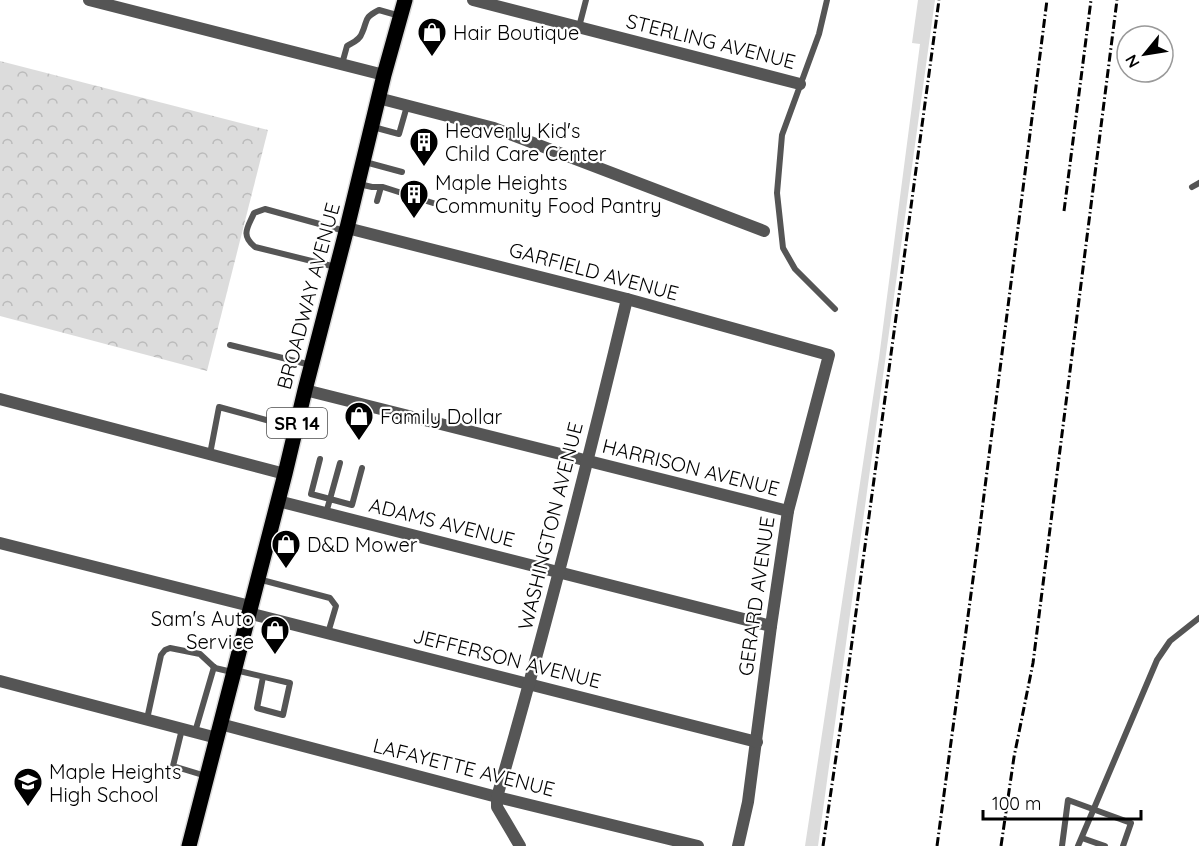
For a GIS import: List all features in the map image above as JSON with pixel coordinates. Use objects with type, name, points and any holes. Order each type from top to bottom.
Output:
[{"type":"main road","name":"BROADWAY AVENUE","points":[[189,846],[347,230],[378,98],[405,0]]},
{"type":"street","points":[[89,0],[384,75]]},
{"type":"street","name":"STERLING AVENUE","points":[[475,0],[800,84]]},
{"type":"street","points":[[378,98],[494,128],[764,231]]},
{"type":"street","name":"GARFIELD AVENUE","points":[[347,230],[627,299],[829,355]]},
{"type":"street","name":"WASHINGTON AVENUE","points":[[497,797],[530,684],[627,299]]},
{"type":"street","name":"GERARD AVENUE","points":[[738,846],[748,802],[757,742],[788,511],[829,355]]},
{"type":"street","name":"HARRISON AVENUE","points":[[305,390],[788,511]]},
{"type":"street","points":[[0,399],[285,474]]},
{"type":"street","name":"ADAMS AVENUE","points":[[278,501],[771,626]]},
{"type":"street","name":"JEFFERSON AVENUE","points":[[0,543],[249,609],[328,633],[757,742]]},
{"type":"street","name":"LAFAYETTE AVENUE","points":[[0,681],[182,729],[195,732],[219,731],[698,846]]},
{"type":"street","points":[[497,797],[497,807],[519,846]]},
{"type":"lane","points":[[579,27],[586,0]]},
{"type":"lane","points":[[827,0],[819,34],[782,135],[777,193],[783,248],[795,269],[835,309]]},
{"type":"lane","points":[[342,64],[345,49],[358,40],[366,19],[370,15],[379,10],[400,16]]},
{"type":"lane","points":[[372,127],[399,134],[406,106]]},
{"type":"lane","points":[[363,162],[402,172]]},
{"type":"lane","points":[[1192,187],[1199,183]]},
{"type":"lane","points":[[358,184],[381,187],[433,203]]},
{"type":"lane","points":[[377,201],[381,187]]},
{"type":"lane","points":[[337,268],[255,247],[248,241],[246,234],[254,213],[265,209],[347,230]]},
{"type":"lane","points":[[230,345],[311,365]]},
{"type":"lane","points":[[210,454],[219,407],[296,428]]},
{"type":"lane","points":[[320,459],[311,494],[352,505],[362,468]]},
{"type":"lane","points":[[326,513],[340,463]]},
{"type":"lane","points":[[257,579],[330,598],[336,606],[328,633]]},
{"type":"lane","points":[[1078,846],[1157,660],[1170,641],[1199,618]]},
{"type":"lane","points":[[147,720],[161,654],[170,648],[200,654],[214,667],[263,676],[290,683],[283,715],[256,708],[263,676]]},
{"type":"lane","points":[[195,732],[214,667]]},
{"type":"lane","points":[[182,729],[173,766],[207,776]]},
{"type":"lane","points":[[1062,846],[1068,800],[1131,823],[1123,846]]},
{"type":"lane","points":[[1082,838],[1105,846]]},
{"type":"green space","points":[[918,0],[935,0],[818,846],[805,846],[879,358],[920,44],[912,43]]},
{"type":"green space","points":[[0,61],[268,130],[207,371],[0,316]]},
{"type":"railway","points":[[823,846],[939,0]]},
{"type":"railway","points":[[937,846],[1047,0]]},
{"type":"railway","points":[[1064,211],[1091,0]]},
{"type":"railway","points":[[1001,846],[1014,757],[1033,663],[1117,0]]},
{"type":"place","name":"Hair Boutique","points":[[432,58]]},
{"type":"place","name":"Heavenly Kid's Child Care Center","points":[[424,168]]},
{"type":"place","name":"Maple Heights Community Food Pantry","points":[[414,220]]},
{"type":"place","name":"Family Dollar","points":[[359,442]]},
{"type":"place","name":"D&D Mower","points":[[286,570]]},
{"type":"place","name":"Sam's Auto Service","points":[[275,656]]},
{"type":"place","name":"Maple Heights High School","points":[[28,808]]}]
